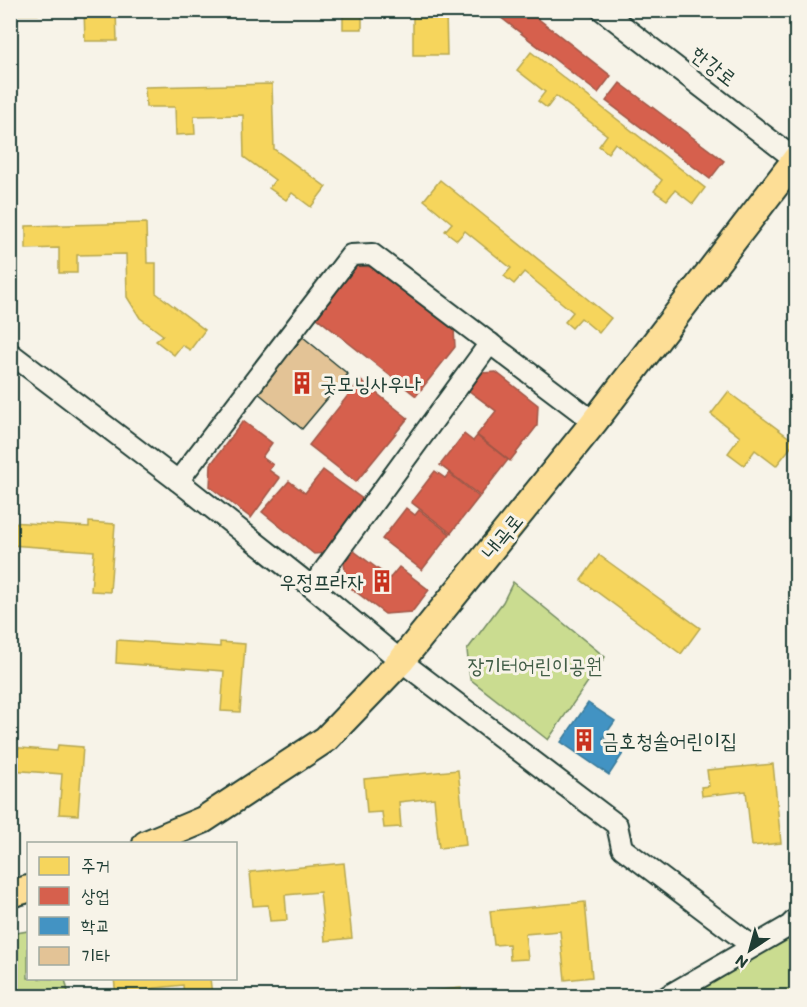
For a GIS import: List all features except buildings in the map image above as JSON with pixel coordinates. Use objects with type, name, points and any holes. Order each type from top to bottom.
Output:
[{"type":"main road","name":"내곡로","points":[[148,842],[203,820],[326,740],[401,661],[594,422],[796,160]]},
{"type":"main road","points":[[10,894],[27,889]]},
{"type":"street","name":"한강로","points":[[602,10],[796,160]]},
{"type":"street","points":[[178,481],[351,255],[372,254],[594,422]]},
{"type":"street","points":[[312,587],[490,343]]},
{"type":"street","points":[[10,353],[178,481],[401,661],[617,825],[622,848],[752,946]]},
{"type":"street","points":[[668,996],[789,926],[796,919]]},
{"type":"green space","name":"장기터어린이공원","points":[[513,582],[605,657],[548,740],[470,679],[467,650],[503,602]]},
{"type":"green space","points":[[796,926],[796,996],[681,996]]},
{"type":"green space","points":[[27,931],[27,980],[65,980],[69,996],[11,996],[11,934]]},
{"type":"place","name":"굿모닝사우나","points":[[302,383]]},
{"type":"place","name":"우정프라자","points":[[382,581]]},
{"type":"place","name":"금호청솔어린이집","points":[[584,740]]}]
